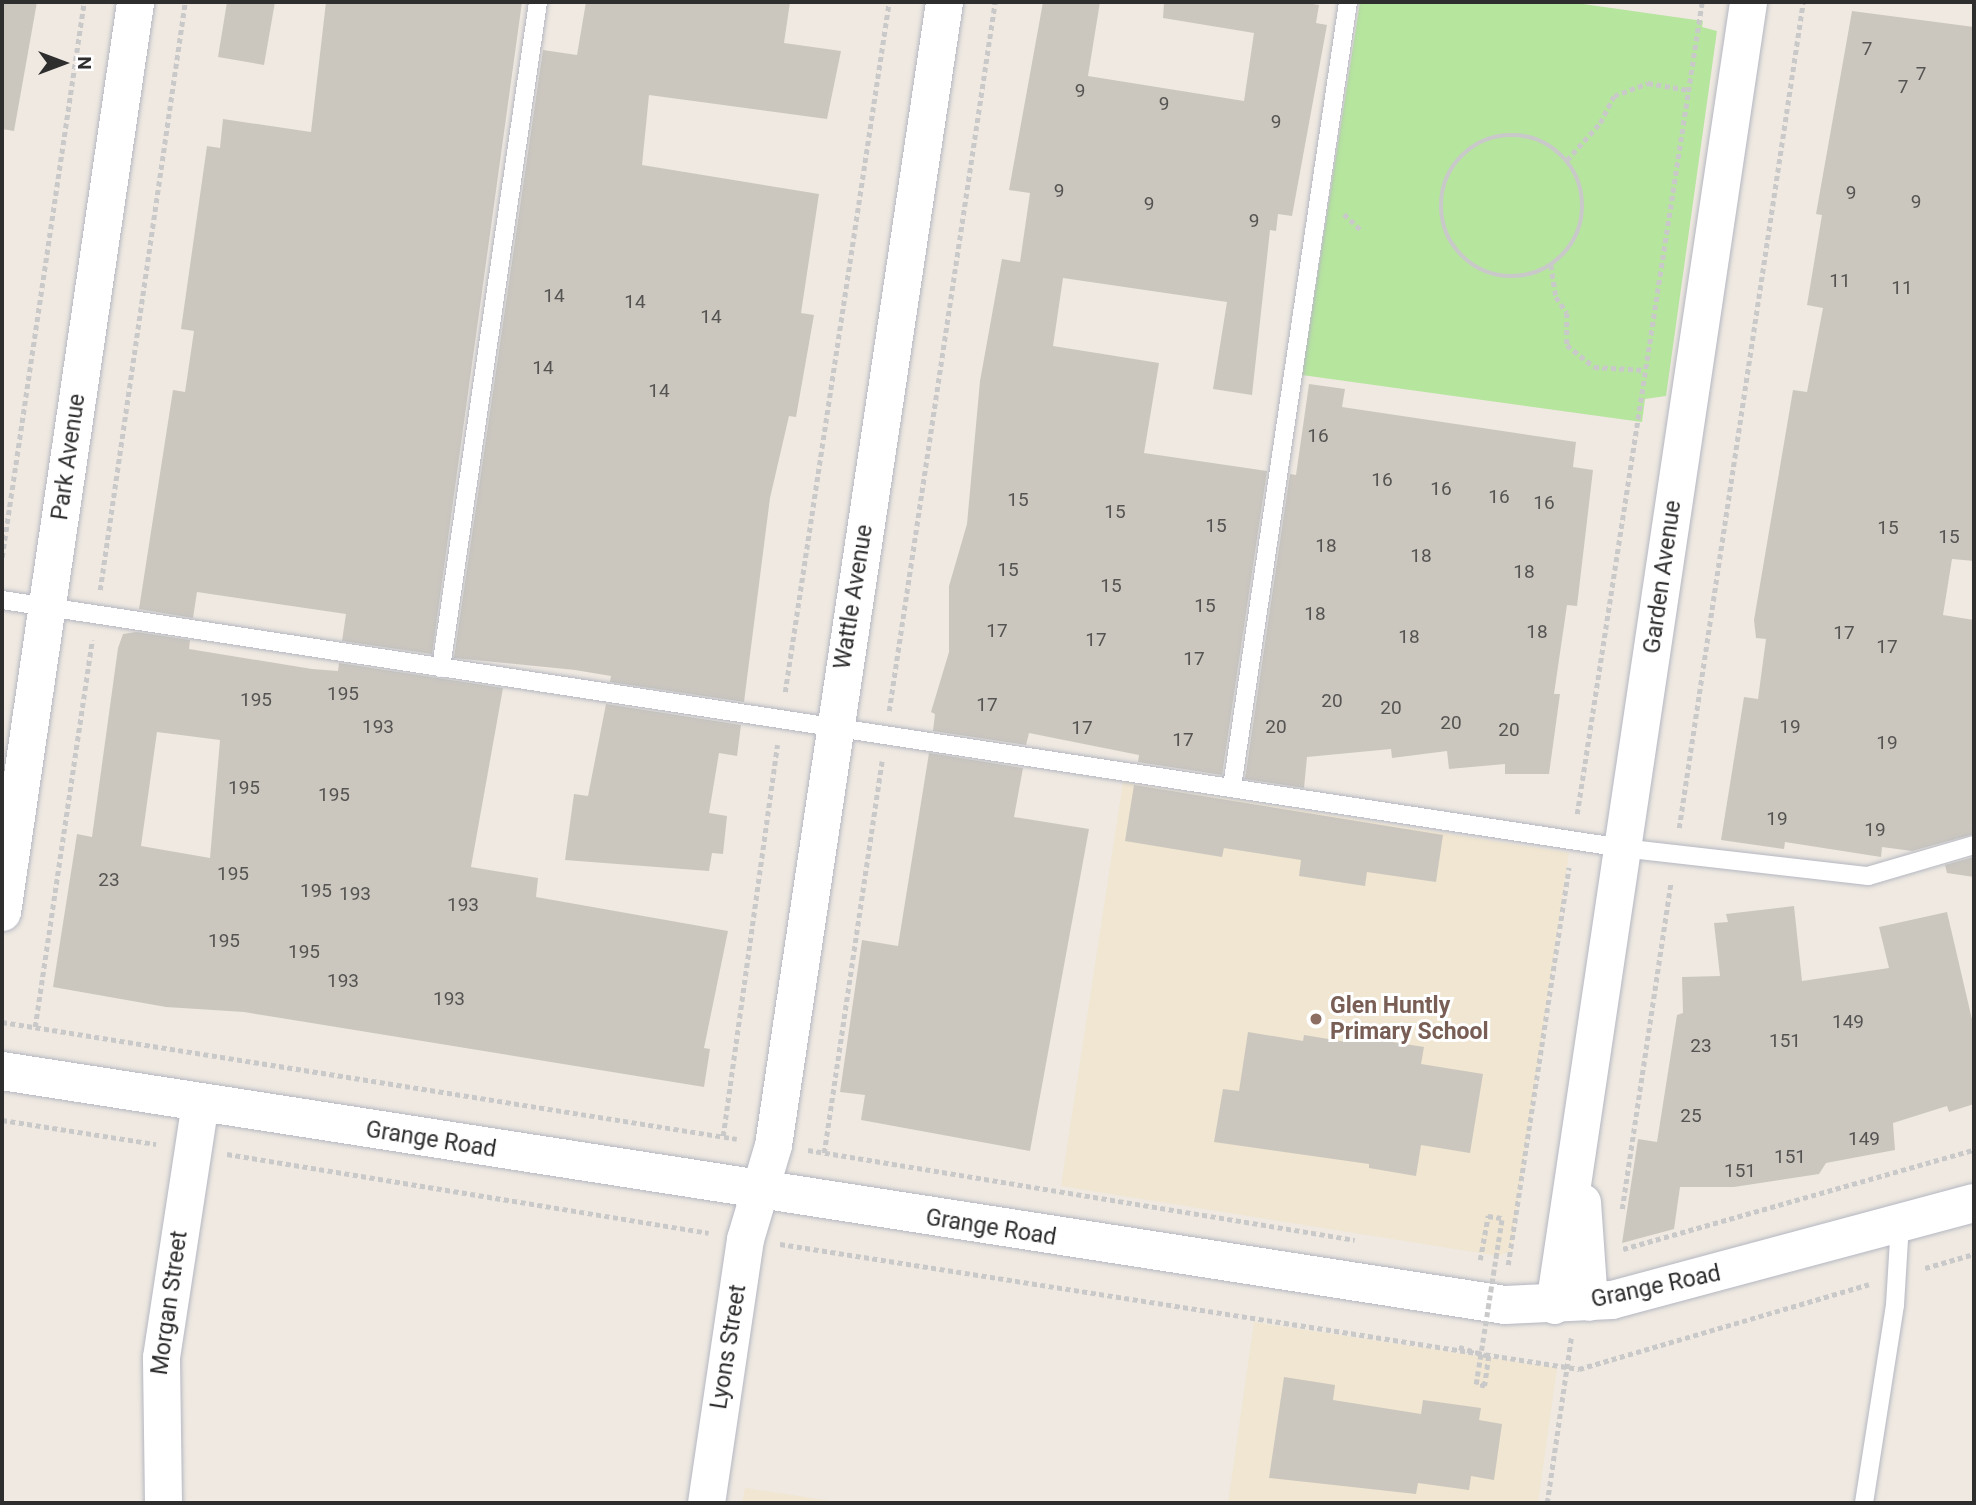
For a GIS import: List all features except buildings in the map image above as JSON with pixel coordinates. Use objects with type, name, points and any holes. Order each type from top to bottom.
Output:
[{"type":"main road","name":"Grange Road","points":[[2,1072],[1440,1298],[1573,1303],[1695,1281],[1974,1203]]},
{"type":"street","name":"Park Avenue","points":[[2,912],[135,2]]},
{"type":"street","name":"Wattle Avenue","points":[[759,1191],[773,1145],[944,2]]},
{"type":"street","name":"Garden Avenue","points":[[1573,1303],[1558,1253],[1579,1152],[1748,2]]},
{"type":"street","name":"Morgan Street","points":[[163,1503],[161,1357],[200,1103]]},
{"type":"street","name":"Garden Avenue","points":[[1573,1303],[1579,1152]]},
{"type":"street","name":"Lyons Street","points":[[706,1503],[745,1238],[759,1191]]},
{"type":"lane","points":[[441,668],[538,2]]},
{"type":"lane","points":[[1232,787],[1348,2]]},
{"type":"lane","points":[[2,600],[441,668],[835,724],[1622,848],[1868,876],[1974,845]]},
{"type":"lane","points":[[1864,1503],[1895,1305],[1900,1223]]},
{"type":"path","points":[[2,557],[84,2]]},
{"type":"path","points":[[35,1027],[185,2]]},
{"type":"path","points":[[723,1136],[781,717],[889,2]]},
{"type":"path","points":[[824,1153],[995,2]]},
{"type":"path","points":[[1508,1265],[1702,2]]},
{"type":"path","points":[[1620,1224],[1803,2]]},
{"type":"path","points":[[1566,160],[1600,123],[1614,96],[1648,83],[1688,90]]},
{"type":"path","points":[[1499,135],[1524,135],[1548,143],[1566,160],[1579,181],[1583,212],[1577,236],[1551,265],[1518,278],[1478,270],[1445,233],[1440,209],[1443,184],[1454,162],[1476,143],[1499,135]]},
{"type":"path","points":[[1551,265],[1556,298],[1566,313],[1566,345],[1594,367],[1645,370]]},
{"type":"path","points":[[2,1022],[1358,1240]]},
{"type":"path","points":[[1618,1237],[1615,1251],[1974,1150]]},
{"type":"path","points":[[1458,1346],[1462,1352],[1489,1356],[1485,1386],[1476,1384],[1502,1218],[1488,1216],[1480,1260]]},
{"type":"path","points":[[1466,1258],[1508,1265],[1532,1265],[1534,1252],[1558,1253]]},
{"type":"path","points":[[1547,1503],[1573,1303]]},
{"type":"shaded area","name":"Glen Huntly Primary School","points":[[1123,782],[1569,853],[1511,1251],[1499,1256],[1061,1186]]},
{"type":"shaded area","points":[[1254,1322],[1557,1368],[1538,1503],[1228,1503]]},
{"type":"shaded area","points":[[745,1488],[844,1503],[742,1503]]},
{"type":"green space","points":[[1360,2],[1569,2],[1703,21],[1702,27],[1717,31],[1666,396],[1645,399],[1642,422],[1302,375]]},
{"type":"place","name":"Glen Huntly Primary School","points":[[1316,1019]]}]
